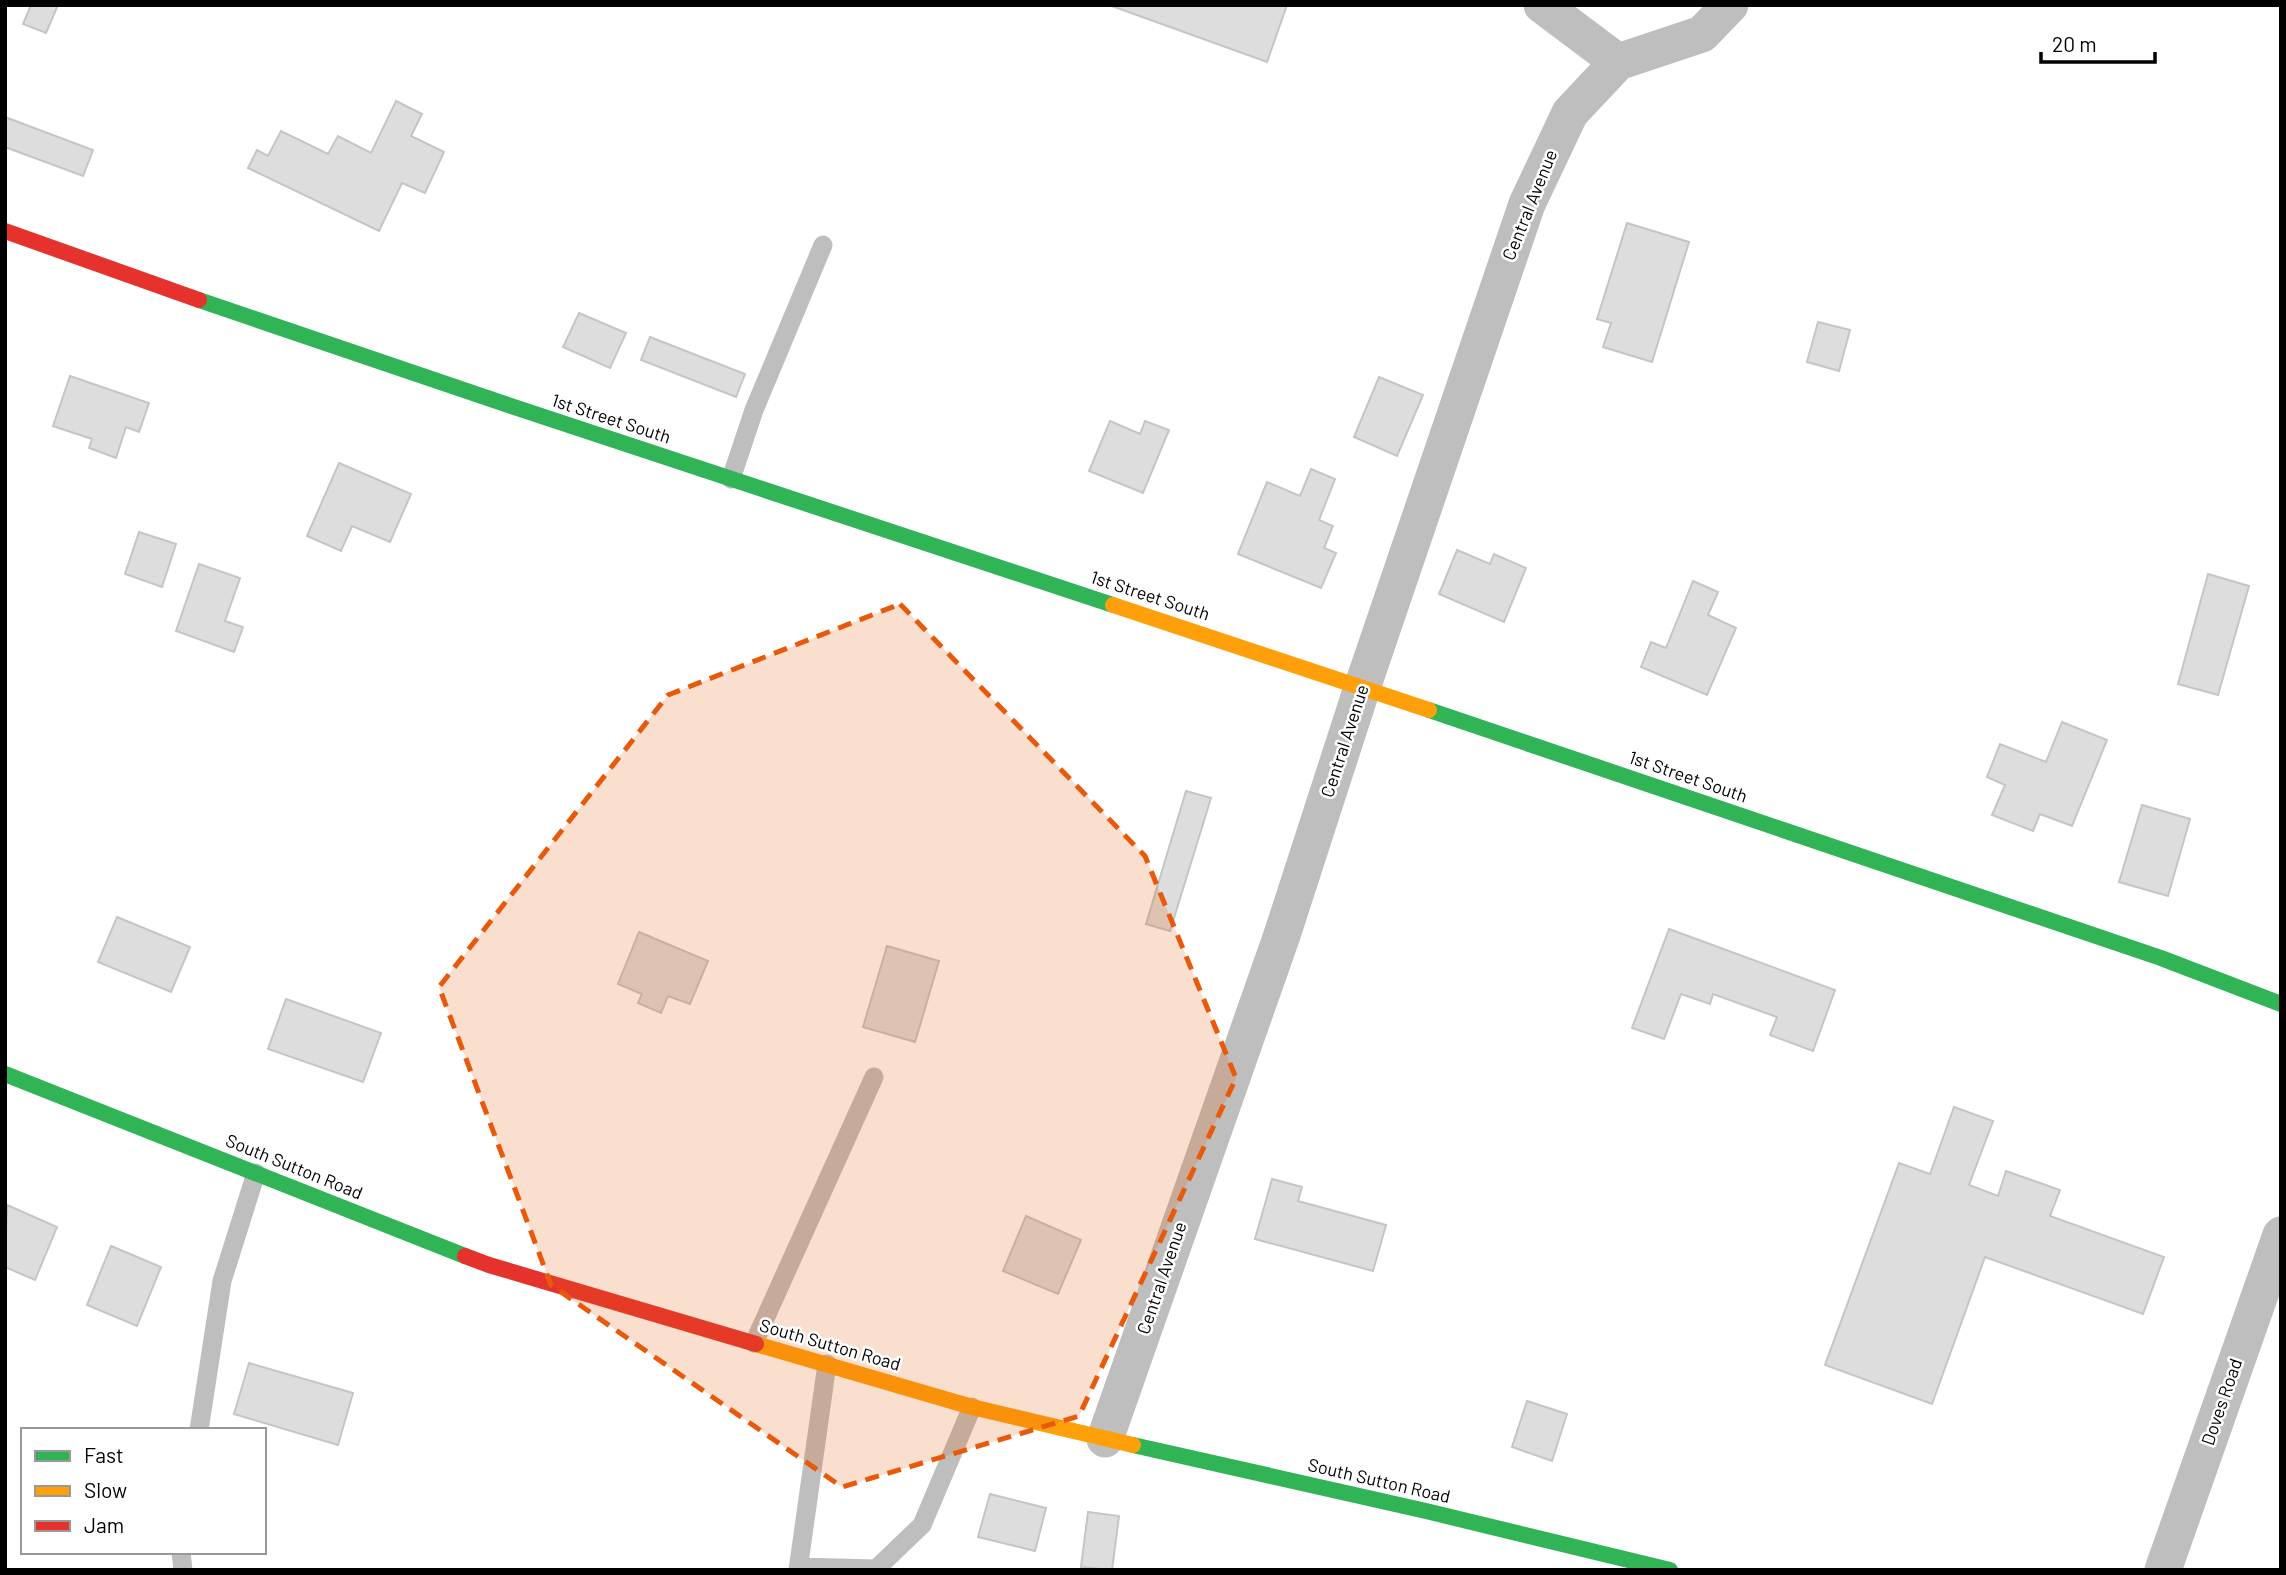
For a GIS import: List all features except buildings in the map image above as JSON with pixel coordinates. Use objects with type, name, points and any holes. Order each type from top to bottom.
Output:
[{"type":"street","points":[[1542,5],[1618,62],[1702,34],[1730,5]]},
{"type":"street","name":"Central Avenue","points":[[1105,1439],[1282,936],[1362,688],[1527,204],[1570,113],[1618,62]]},
{"type":"street","name":"1st Street South","points":[[5,231],[155,285],[731,480],[1000,566],[1526,742],[2161,958],[2281,1004]]},
{"type":"street","name":"South Sutton Road","points":[[5,1074],[489,1265],[972,1407],[1426,1511],[1622,1564],[1670,1570]]},
{"type":"street","name":"Doves Road","points":[[2163,1570],[2281,1235]]},
{"type":"lane","points":[[731,480],[754,410],[823,245]]},
{"type":"lane","points":[[754,1343],[874,1077]]},
{"type":"lane","points":[[198,1428],[222,1281],[256,1173]]},
{"type":"lane","points":[[827,1364],[799,1569],[876,1569],[922,1525],[972,1407]]},
{"type":"highlighted area","points":[[900,604],[1145,856],[1236,1078],[1079,1416],[842,1487],[551,1285],[439,987],[668,695]]},
{"type":"traffic: fast","points":[[199,300],[1113,605]]},
{"type":"traffic: fast","points":[[1429,710],[2161,958],[2281,1004]]},
{"type":"traffic: fast","points":[[5,1074],[465,1256]]},
{"type":"traffic: fast","points":[[1133,1445],[1426,1511],[1670,1570]]},
{"type":"traffic: slow","points":[[1113,605],[1429,710]]},
{"type":"traffic: slow","points":[[756,1344],[972,1407],[1133,1445]]},
{"type":"traffic: jam","points":[[5,231],[199,300]]},
{"type":"traffic: jam","points":[[465,1256],[756,1344]]}]
